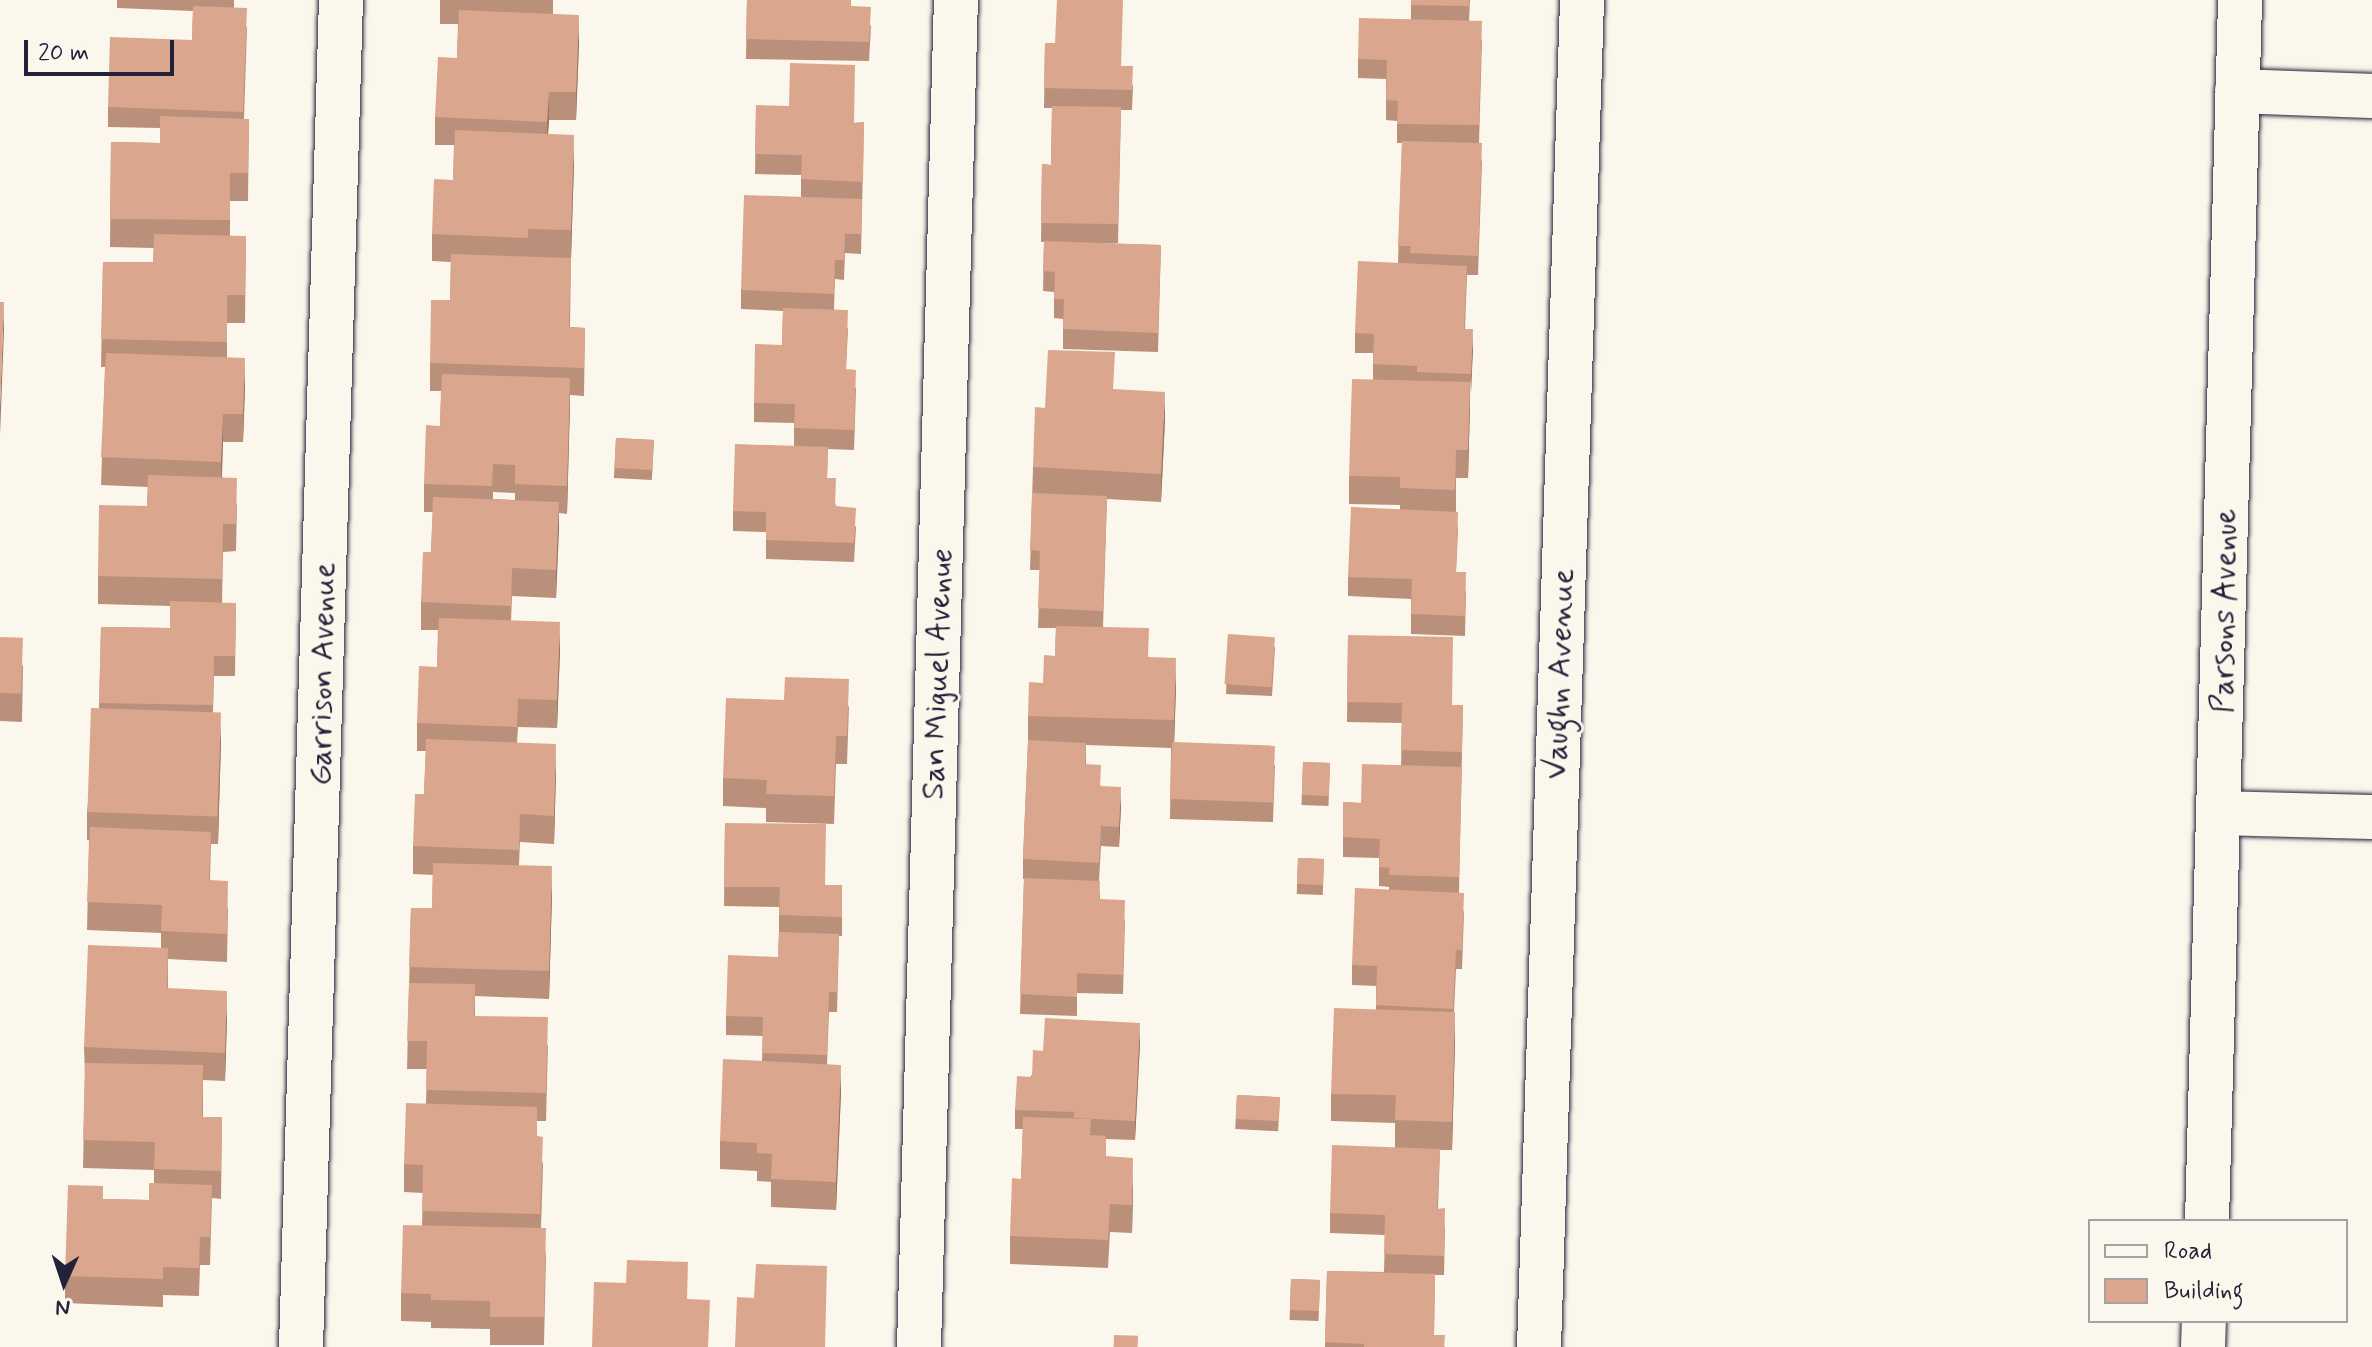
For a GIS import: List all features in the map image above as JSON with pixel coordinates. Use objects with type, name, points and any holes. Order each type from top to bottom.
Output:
[{"type":"street","name":"Garrison Avenue","points":[[301,1347],[320,790],[341,0]]},
{"type":"street","name":"San Miguel Avenue","points":[[919,1347],[956,0]]},
{"type":"street","name":"Vaughn Avenue","points":[[1539,1347],[1582,0]]},
{"type":"street","name":"Parsons Avenue","points":[[2207,1219],[2240,0]]},
{"type":"street","points":[[2237,91],[2372,96]]},
{"type":"street","points":[[2220,813],[2372,817]]},
{"type":"street","points":[[2203,1347],[2204,1323]]},
{"type":"building","points":[[747,0],[851,0],[851,6],[871,7],[869,42],[746,39]]},
{"type":"building","points":[[1057,0],[1123,0],[1121,66],[1133,66],[1132,90],[1044,88],[1045,43],[1055,43]]},
{"type":"building","points":[[1411,0],[1469,0],[1469,6],[1411,5]]},
{"type":"building","points":[[193,6],[247,8],[243,112],[108,107],[110,37],[192,40]]},
{"type":"building","points":[[459,10],[579,15],[576,92],[549,92],[547,122],[435,117],[438,57],[457,58]]},
{"type":"building","points":[[1359,18],[1482,21],[1479,125],[1397,124],[1398,101],[1386,100],[1387,60],[1358,59]]},
{"type":"building","points":[[790,63],[855,65],[854,123],[864,122],[863,182],[801,179],[802,155],[755,154],[756,105],[789,106]]},
{"type":"building","points":[[1052,106],[1121,107],[1118,224],[1041,223],[1042,164],[1051,165]]},
{"type":"building","points":[[160,116],[249,119],[248,173],[230,173],[230,220],[110,219],[111,142],[160,143]]},
{"type":"building","points":[[455,130],[574,135],[571,230],[528,229],[528,238],[432,234],[434,179],[453,180]]},
{"type":"building","points":[[1402,141],[1482,143],[1478,256],[1410,253],[1411,246],[1398,246]]},
{"type":"building","points":[[744,195],[862,199],[861,234],[845,234],[844,260],[835,260],[834,294],[741,290]]},
{"type":"building","points":[[154,234],[246,236],[245,295],[227,295],[227,342],[101,339],[103,262],[153,262]]},
{"type":"building","points":[[1044,241],[1161,245],[1158,333],[1063,329],[1064,299],[1054,299],[1055,272],[1043,271]]},
{"type":"building","points":[[451,254],[571,258],[569,327],[585,328],[584,368],[430,363],[431,300],[450,300]]},
{"type":"building","points":[[1358,261],[1467,266],[1464,329],[1473,329],[1471,374],[1417,372],[1417,366],[1373,364],[1374,334],[1355,333]]},
{"type":"building","points":[[0,302],[4,302],[0,407]]},
{"type":"building","points":[[783,308],[848,310],[846,369],[856,370],[854,430],[794,428],[795,404],[754,403],[755,344],[782,345]]},
{"type":"building","points":[[1048,350],[1115,352],[1113,389],[1165,392],[1161,474],[1033,467],[1035,407],[1045,408]]},
{"type":"building","points":[[106,353],[245,358],[243,414],[223,414],[221,462],[101,457]]},
{"type":"building","points":[[442,374],[570,378],[567,486],[515,484],[515,465],[493,464],[492,486],[424,484],[426,425],[440,426]]},
{"type":"building","points":[[1352,379],[1470,382],[1468,450],[1456,450],[1455,490],[1400,488],[1400,477],[1349,476]]},
{"type":"building","points":[[616,438],[654,440],[652,470],[614,468]]},
{"type":"building","points":[[735,444],[828,447],[827,478],[836,478],[835,506],[856,508],[854,543],[766,540],[766,512],[733,511]]},
{"type":"building","points":[[148,475],[237,478],[236,524],[223,524],[222,579],[98,576],[99,505],[147,506]]},
{"type":"building","points":[[1032,493],[1107,496],[1103,611],[1038,608],[1040,551],[1030,550]]},
{"type":"building","points":[[433,497],[559,502],[556,570],[512,568],[511,606],[421,602],[423,552],[431,552]]},
{"type":"building","points":[[1351,507],[1458,512],[1456,572],[1466,572],[1465,616],[1411,614],[1412,579],[1348,577]]},
{"type":"building","points":[[170,601],[236,603],[235,656],[214,656],[213,705],[99,703],[101,627],[170,628]]},
{"type":"building","points":[[439,618],[560,622],[557,700],[518,699],[517,727],[417,723],[419,666],[437,667]]},
{"type":"building","points":[[1056,626],[1149,628],[1148,657],[1176,658],[1174,720],[1028,716],[1029,682],[1043,683],[1044,655],[1055,656]]},
{"type":"building","points":[[1228,634],[1275,637],[1271,687],[1225,684]]},
{"type":"building","points":[[1348,635],[1453,637],[1452,705],[1463,705],[1462,752],[1401,750],[1402,703],[1347,702]]},
{"type":"building","points":[[0,637],[23,638],[21,694],[0,693]]},
{"type":"building","points":[[785,677],[849,679],[847,736],[836,736],[834,796],[766,794],[767,780],[723,778],[726,698],[784,700]]},
{"type":"building","points":[[91,708],[221,713],[217,816],[87,812]]},
{"type":"building","points":[[426,739],[556,744],[554,816],[520,814],[519,850],[413,846],[415,794],[424,794]]},
{"type":"building","points":[[1028,740],[1086,743],[1085,764],[1101,765],[1100,786],[1121,787],[1119,827],[1101,826],[1099,863],[1023,859]]},
{"type":"building","points":[[1172,742],[1275,746],[1273,803],[1170,799]]},
{"type":"building","points":[[1303,762],[1330,763],[1329,796],[1302,795]]},
{"type":"building","points":[[1362,764],[1462,767],[1459,877],[1389,875],[1390,868],[1379,867],[1380,839],[1343,837],[1343,802],[1361,803]]},
{"type":"building","points":[[725,823],[826,824],[825,885],[842,885],[842,917],[779,915],[780,887],[724,887]]},
{"type":"building","points":[[90,827],[211,832],[209,880],[228,881],[227,934],[161,931],[162,905],[87,902]]},
{"type":"building","points":[[1298,858],[1324,859],[1323,885],[1297,884]]},
{"type":"building","points":[[433,863],[552,866],[549,971],[409,967],[411,908],[432,908]]},
{"type":"building","points":[[1024,878],[1100,881],[1099,899],[1125,900],[1123,975],[1077,973],[1077,997],[1020,994]]},
{"type":"building","points":[[1355,888],[1464,893],[1462,950],[1456,950],[1453,1009],[1376,1005],[1377,966],[1352,965]]},
{"type":"building","points":[[779,932],[839,934],[837,992],[829,992],[827,1055],[762,1053],[763,1017],[726,1016],[728,955],[778,957]]},
{"type":"building","points":[[88,945],[168,948],[167,988],[227,991],[225,1053],[84,1047]]},
{"type":"building","points":[[409,983],[475,984],[474,1016],[548,1017],[546,1093],[426,1090],[427,1041],[407,1041]]},
{"type":"building","points":[[1334,1008],[1455,1012],[1452,1122],[1395,1120],[1396,1095],[1331,1094]]},
{"type":"building","points":[[1045,1018],[1140,1023],[1135,1121],[1074,1118],[1074,1112],[1015,1110],[1017,1076],[1032,1077],[1033,1050],[1043,1051]]},
{"type":"building","points":[[723,1059],[841,1065],[836,1182],[771,1179],[772,1154],[757,1153],[757,1143],[720,1141]]},
{"type":"building","points":[[85,1063],[203,1065],[202,1117],[222,1117],[221,1171],[154,1169],[155,1142],[83,1140]]},
{"type":"building","points":[[1237,1095],[1280,1097],[1279,1121],[1236,1119]]},
{"type":"building","points":[[406,1103],[537,1107],[537,1136],[543,1137],[540,1214],[422,1211],[423,1165],[404,1164]]},
{"type":"building","points":[[1023,1117],[1091,1119],[1090,1135],[1106,1136],[1106,1156],[1133,1158],[1132,1205],[1110,1204],[1108,1240],[1010,1236],[1012,1178],[1021,1179]]},
{"type":"building","points":[[1332,1145],[1440,1149],[1437,1209],[1445,1208],[1444,1256],[1384,1254],[1385,1215],[1330,1213]]},
{"type":"building","points":[[149,1183],[212,1185],[210,1237],[200,1237],[199,1268],[163,1267],[163,1279],[65,1276],[68,1185],[103,1186],[103,1199],[149,1200]]},
{"type":"building","points":[[403,1225],[546,1228],[544,1317],[490,1317],[490,1301],[431,1300],[431,1294],[401,1293]]},
{"type":"building","points":[[627,1260],[688,1262],[687,1299],[710,1300],[708,1347],[592,1347],[594,1282],[626,1283]]},
{"type":"building","points":[[756,1264],[827,1266],[825,1347],[735,1347],[737,1297],[754,1298]]},
{"type":"building","points":[[1327,1271],[1435,1274],[1434,1335],[1445,1335],[1444,1347],[1364,1347],[1364,1344],[1325,1342]]},
{"type":"building","points":[[1291,1279],[1320,1280],[1319,1311],[1290,1310]]},
{"type":"building","points":[[1114,1335],[1138,1336],[1138,1347],[1114,1347]]}]
